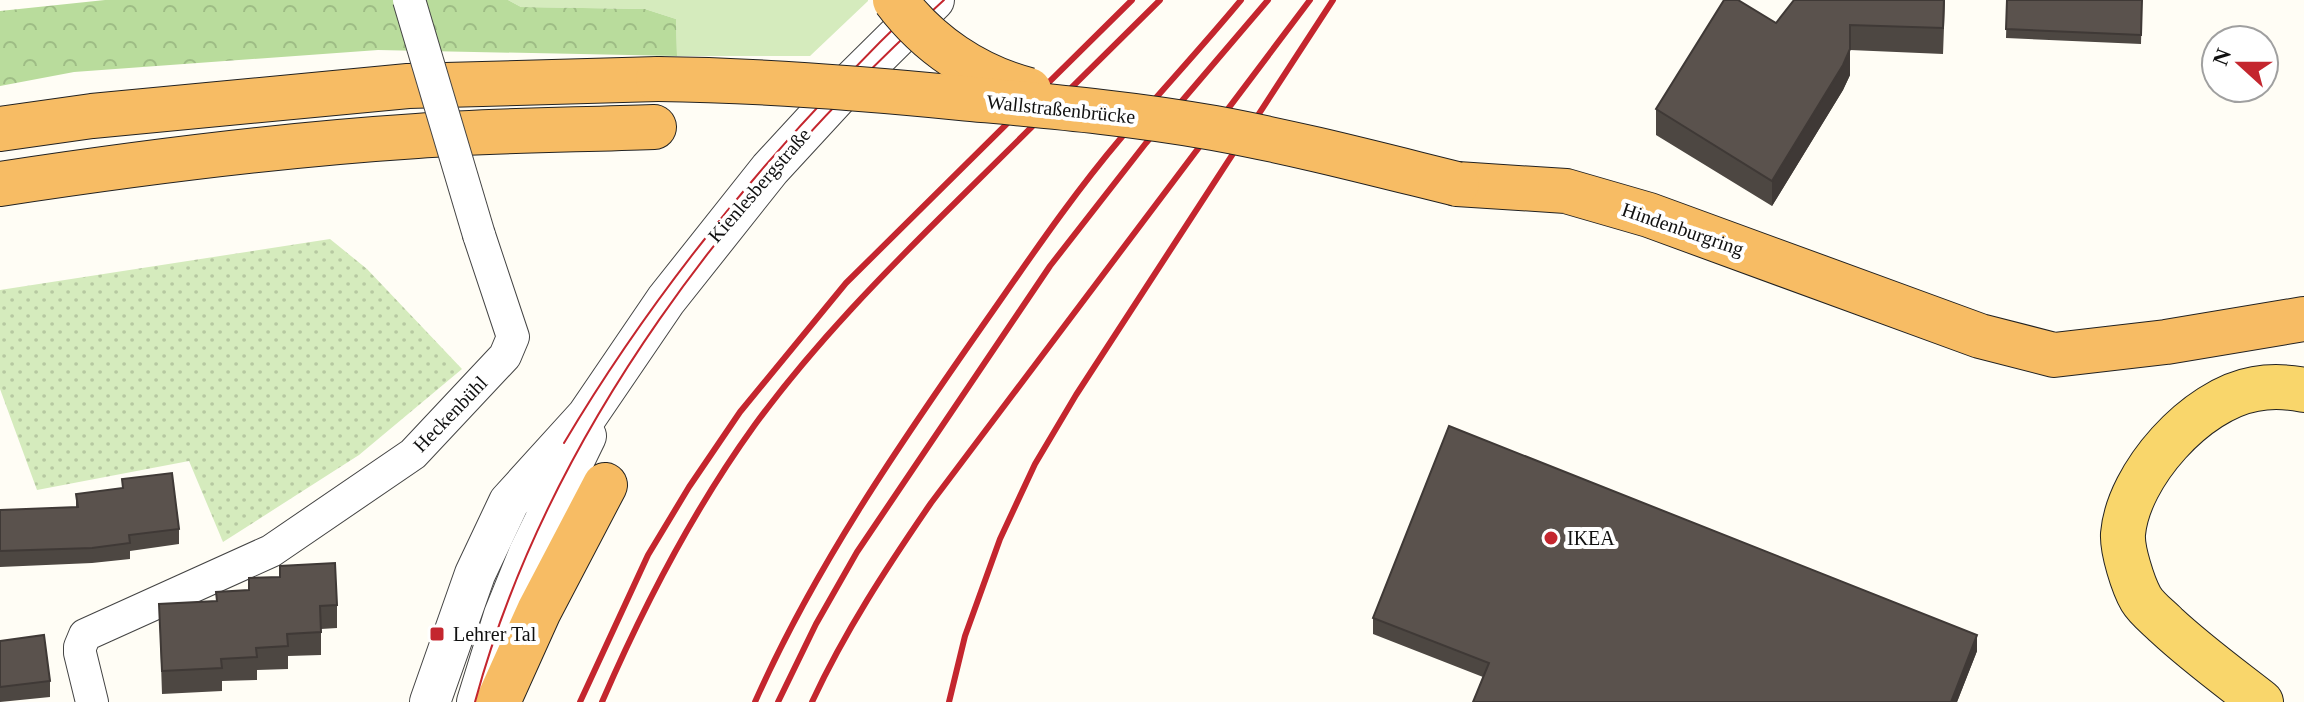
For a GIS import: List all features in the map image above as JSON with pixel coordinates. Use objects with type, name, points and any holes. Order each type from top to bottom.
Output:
[{"type":"highway","points":[[895,0],[924,34],[967,65],[1011,86],[1116,113]]},
{"type":"highway","name":"Wallstraßenbrücke","points":[[0,129],[92,116],[380,88],[658,79],[746,80],[830,85],[1116,113],[1213,128],[1320,150],[1457,184]]},
{"type":"highway","points":[[0,184],[289,146],[418,135],[654,127]]},
{"type":"highway","name":"Hindenburgring","points":[[1457,184],[1566,191],[1649,215],[1980,336],[2054,355],[2166,342],[2304,319]]},
{"type":"highway","points":[[498,702],[552,585],[605,485]]},
{"type":"main road","points":[[2261,702],[2172,630],[2141,600],[2123,537],[2130,502],[2150,468],[2177,435],[2200,415],[2212,406],[2254,389],[2290,387],[2304,390]]},
{"type":"street","name":"Heckenbühl","points":[[92,702],[80,653],[85,635],[271,551],[413,454],[505,356],[513,337],[479,235],[409,0]]},
{"type":"street","name":"Kienlesbergstraße","points":[[430,702],[464,601],[502,514],[517,492],[582,423],[645,327],[770,169],[852,81],[934,0]]},
{"type":"street","name":"Kienlesbergstraße","points":[[477,702],[493,647],[529,553],[585,440],[606,388]]},
{"type":"green space","points":[[105,0],[508,0],[521,7],[645,9],[676,19],[677,56],[378,50],[74,72],[0,86],[0,11]]},
{"type":"green space","points":[[508,0],[868,1],[810,56],[677,56],[676,19],[645,9],[521,7]]},
{"type":"green space","points":[[330,239],[367,269],[462,369],[359,455],[223,542],[189,461],[37,490],[0,389],[0,290]]},
{"type":"building","points":[[1724,0],[1738,0],[1776,23],[1794,0],[1944,0],[1943,28],[1850,25],[1850,49],[1843,65],[1772,181],[1656,109]]},
{"type":"building","points":[[2007,0],[2142,0],[2141,35],[2006,29]]},
{"type":"building","name":"IKEA","points":[[1449,426],[1977,635],[1951,702],[1473,702],[1489,663],[1373,618]]},
{"type":"building","points":[[172,473],[179,529],[129,535],[130,543],[92,548],[0,551],[0,510],[78,507],[76,494],[123,488],[122,479]]},
{"type":"building","points":[[335,563],[337,605],[320,606],[321,632],[287,634],[288,646],[256,648],[257,657],[221,659],[222,668],[162,671],[159,604],[217,601],[216,592],[249,590],[249,578],[280,577],[280,566]]},
{"type":"building","points":[[44,635],[50,681],[0,687],[0,641]]},
{"type":"tram line","points":[[564,443],[642,323],[728,210],[822,102],[923,0]]},
{"type":"tram line","points":[[475,702],[508,601],[550,504],[601,409],[660,319],[724,233],[794,151],[867,73],[944,0]]},
{"type":"railway","points":[[580,702],[648,555],[740,412],[846,283],[1132,0]]},
{"type":"railway","points":[[602,702],[652,595],[690,526],[731,459],[777,396],[877,282],[1160,0]]},
{"type":"railway","points":[[755,702],[830,557],[950,373],[1084,184],[1241,0]]},
{"type":"railway","points":[[778,702],[816,624],[857,552],[1050,266],[1146,143],[1268,0]]},
{"type":"railway","points":[[812,702],[867,600],[931,503],[1310,0]]},
{"type":"railway","points":[[949,702],[965,636],[1000,539],[1035,464],[1076,395],[1333,0]]},
{"type":"place","name":"IKEA","points":[[1551,538]]},
{"type":"place","name":"Lehrer Tal","points":[[437,634]]}]
